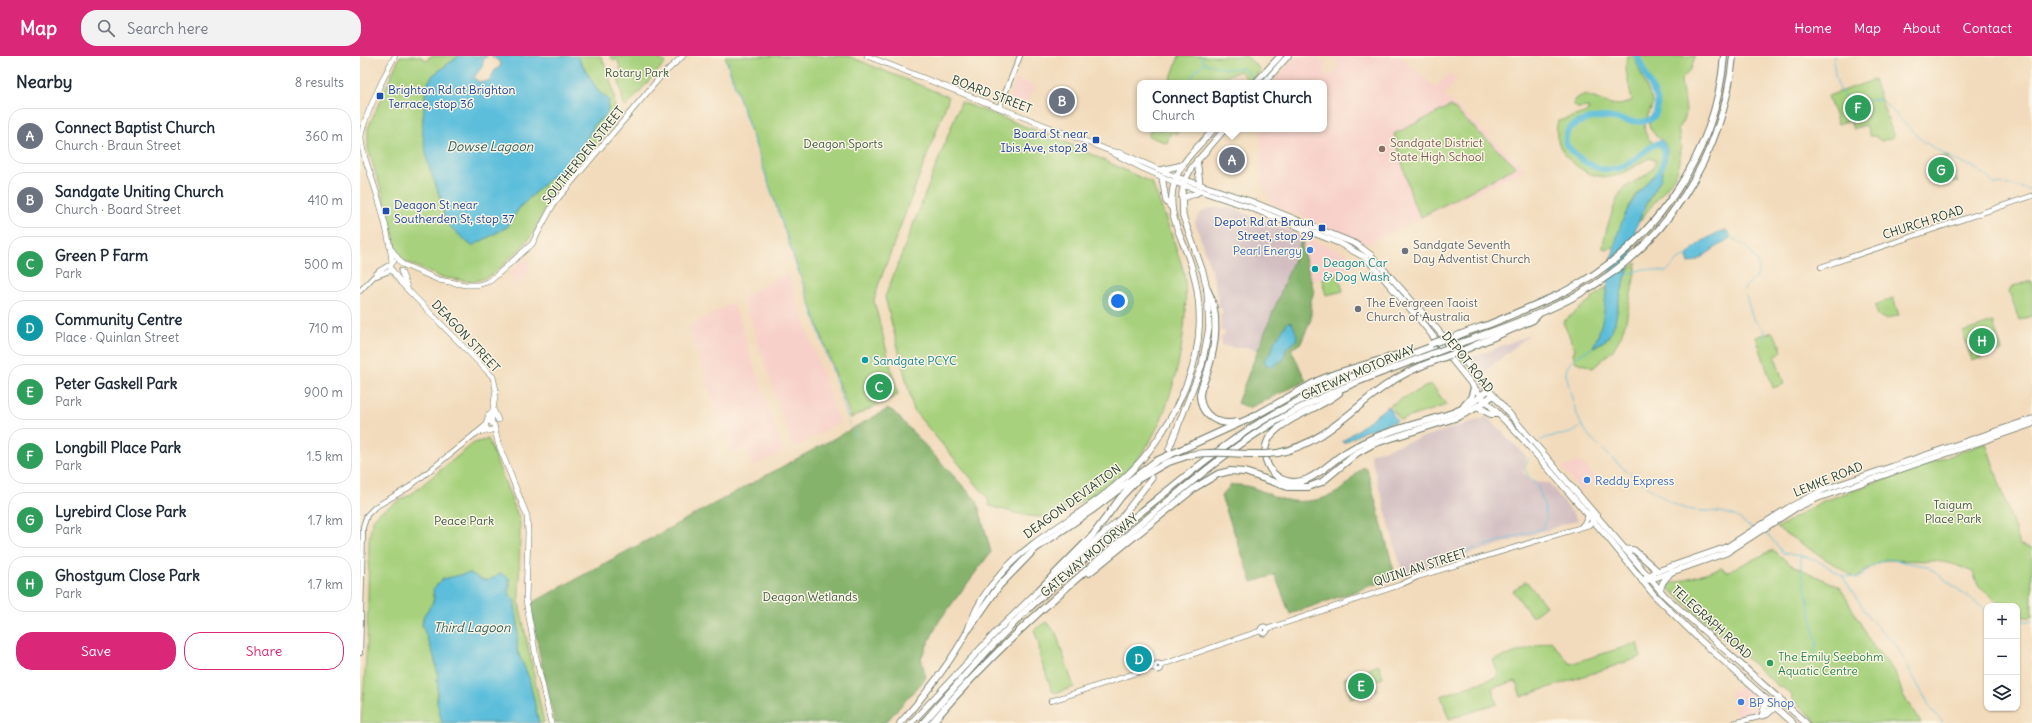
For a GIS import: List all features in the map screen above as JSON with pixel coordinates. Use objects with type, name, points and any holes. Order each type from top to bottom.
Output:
[{"type":"highway","name":"GATEWAY MOTORWAY","points":[[923,723],[972,667],[1051,588],[1109,537],[1208,458],[1261,422],[1307,397],[1354,376],[1550,298],[1575,286],[1600,270],[1642,234],[1682,184],[1701,146],[1714,110],[1722,76],[1724,56]]},
{"type":"highway","name":"GATEWAY MOTORWAY","points":[[932,723],[999,649],[1076,579],[1231,451],[1284,416],[1342,388],[1539,313],[1580,294],[1597,283],[1639,250],[1675,208],[1703,163],[1724,109],[1733,56]]},
{"type":"highway","points":[[1207,289],[1213,299],[1214,339],[1211,362],[1200,393],[1201,402],[1205,412],[1216,421],[1227,423],[1244,420]]},
{"type":"highway","points":[[1038,591],[1093,535],[1121,496],[1137,480],[1166,462],[1190,455],[1211,453],[1258,455],[1278,453],[1294,449],[1312,441],[1330,430],[1395,379],[1418,367],[1464,350],[1533,320],[1539,313]]},
{"type":"highway","points":[[969,630],[1006,577],[1041,544],[1092,510],[1156,461],[1244,420],[1317,381],[1432,345]]},
{"type":"highway","points":[[1342,388],[1338,394],[1296,417],[1271,436],[1266,444],[1266,457],[1268,466],[1274,474],[1287,481],[1308,479],[1318,475],[1343,454],[1363,442],[1468,406],[1484,398]]},
{"type":"highway","points":[[1462,408],[1471,398],[1474,388]]},
{"type":"highway","points":[[1076,579],[1086,576],[1196,487],[1218,474],[1239,471],[1288,487],[1308,487],[1322,482],[1357,454],[1373,444],[1452,420],[1477,407],[1490,393]]},
{"type":"highway","points":[[1477,407],[1491,414],[1498,414]]},
{"type":"main road","points":[[395,56],[362,124],[361,140],[386,221],[392,250],[396,262],[402,270]]},
{"type":"main road","name":"SOUTHERDEN STREET","points":[[396,262],[439,280],[458,285],[478,285],[490,281],[532,244],[554,203],[661,76],[683,56]]},
{"type":"main road","name":"BOARD STREET","points":[[867,56],[1110,151],[1162,177],[1175,179]]},
{"type":"main road","points":[[1258,80],[1280,56]]},
{"type":"main road","points":[[1267,80],[1288,56]]},
{"type":"main road","points":[[1175,179],[1183,165],[1211,132]]},
{"type":"main road","points":[[1169,448],[1178,429],[1206,348],[1210,313],[1207,289],[1201,267],[1183,216],[1182,198],[1184,183],[1197,160],[1222,132]]},
{"type":"main road","name":"BOARD STREET","points":[[1110,151],[1121,153],[1161,170],[1175,179]]},
{"type":"main road","points":[[1182,198],[1196,194],[1200,188],[1197,160]]},
{"type":"main road","points":[[1161,170],[1183,165]]},
{"type":"main road","points":[[1162,177],[1166,201],[1171,207]]},
{"type":"main road","name":"DEPOT ROAD","points":[[1175,179],[1200,188],[1250,201],[1356,244],[1365,250],[1437,329],[1490,393],[1625,549]]},
{"type":"main road","name":"DEAGON DEVIATION","points":[[900,723],[942,672],[969,630],[977,609],[993,583],[1019,554],[1045,534],[1121,482],[1140,463],[1157,441],[1182,395],[1196,356],[1199,337],[1199,311],[1192,268],[1175,225],[1171,207],[1175,179]]},
{"type":"main road","name":"DEPOT ROAD","points":[[1200,188],[1339,243],[1362,255],[1372,264],[1410,308],[1474,388],[1521,437],[1588,514],[1643,582]]},
{"type":"main road","points":[[393,272],[396,262]]},
{"type":"main road","name":"SOUTHERDEN STREET","points":[[393,272],[402,270],[416,270]]},
{"type":"main road","name":"DEAGON STREET","points":[[402,270],[407,287]]},
{"type":"main road","name":"DEAGON STREET","points":[[393,272],[490,373],[496,386],[489,427]]},
{"type":"main road","name":"DEAGON STREET","points":[[489,427],[494,404]]},
{"type":"main road","points":[[493,410],[498,420]]},
{"type":"main road","name":"LEMKE ROAD","points":[[1771,522],[1796,503],[1823,490],[2032,419]]},
{"type":"main road","name":"LEMKE ROAD","points":[[1650,578],[1719,555],[1771,522],[1818,498],[1914,463],[2032,424]]},
{"type":"main road","points":[[489,427],[498,443],[528,521],[526,600],[536,657],[551,723]]},
{"type":"main road","points":[[911,723],[999,629],[1038,591],[1121,518],[1152,478]]},
{"type":"main road","name":"LEMKE ROAD","points":[[1643,582],[1658,571],[1739,542]]},
{"type":"main road","points":[[1625,549],[1634,550],[1658,571]]},
{"type":"main road","name":"TELEGRAPH ROAD","points":[[1625,549],[1660,590],[1806,723]]},
{"type":"main road","points":[[1660,590],[1663,582],[1672,571]]},
{"type":"main road","name":"TELEGRAPH ROAD","points":[[1643,582],[1689,630],[1793,723]]},
{"type":"main road","points":[[1763,713],[1766,699]]},
{"type":"street","points":[[999,108],[1020,56]]},
{"type":"street","name":"CHURCH ROAD","points":[[1821,267],[2032,196]]},
{"type":"street","points":[[360,291],[381,270],[396,262]]},
{"type":"street","points":[[376,276],[393,272]]},
{"type":"street","points":[[360,653],[363,527],[367,515],[375,507],[408,488],[475,434],[489,427]]},
{"type":"street","points":[[1590,508],[1594,517],[1594,522]]},
{"type":"street","points":[[1581,526],[1586,522],[1588,514]]},
{"type":"street","name":"QUINLAN STREET","points":[[1051,701],[1154,667],[1156,664],[1161,665],[1260,631],[1262,627],[1267,629],[1400,585],[1416,577],[1581,526],[1589,525],[1594,522]]},
{"type":"street","points":[[1757,716],[1767,715],[1781,699]]},
{"type":"street","points":[[1734,723],[1757,716],[1775,707]]},
{"type":"shaded area","name":"Sandgate District State High School","points":[[1296,56],[1318,56],[1326,63],[1323,70],[1329,78],[1340,65],[1330,56],[1400,56],[1436,88],[1450,73],[1457,80],[1444,95],[1525,169],[1368,244],[1278,207],[1270,201],[1261,179],[1261,132],[1327,132],[1327,80],[1275,80]]},
{"type":"shaded area","points":[[1017,79],[1034,86],[1025,110],[1008,102]]},
{"type":"shaded area","points":[[1218,207],[1231,208],[1303,236],[1258,351],[1247,347],[1234,348],[1222,345],[1221,336],[1224,337],[1225,331],[1221,331],[1220,314],[1222,314],[1223,310],[1219,308],[1214,279],[1195,222],[1199,214],[1207,209]]},
{"type":"shaded area","points":[[1306,238],[1350,255],[1355,268],[1311,281],[1302,247]]},
{"type":"shaded area","points":[[525,258],[527,258],[530,269],[527,275],[515,287],[510,272]]},
{"type":"shaded area","points":[[787,272],[839,422],[796,447],[793,446],[743,297]]},
{"type":"shaded area","points":[[733,303],[783,452],[753,467],[747,448],[731,453],[689,328],[692,324]]},
{"type":"shaded area","points":[[1529,335],[1481,375],[1468,359]]},
{"type":"shaded area","points":[[1487,417],[1527,457],[1525,460],[1523,473],[1532,482],[1549,483],[1578,520],[1403,575],[1370,454]]},
{"type":"shaded area","points":[[1577,462],[1585,465],[1593,476],[1591,484],[1582,492],[1562,468]]},
{"type":"shaded area","points":[[1745,686],[1760,700],[1761,707],[1758,710],[1737,717],[1729,692]]},
{"type":"green space","points":[[400,56],[420,56],[427,61],[430,56],[459,56],[433,75],[426,86],[422,130],[446,223],[472,246],[507,227],[520,207],[549,179],[570,167],[595,124],[607,114],[609,100],[598,91],[577,56],[601,56],[611,82],[615,100],[613,118],[609,126],[548,202],[533,234],[521,248],[492,275],[474,282],[440,277],[404,261],[398,255],[388,211],[368,149],[368,128]]},
{"type":"green space","name":"Rotary Park","points":[[610,56],[655,56],[665,63],[626,107],[624,105],[618,77],[622,74],[618,60],[613,60]]},
{"type":"green space","name":"Deagon Sports","points":[[725,56],[848,56],[949,97],[878,286],[874,301],[898,395],[851,418],[797,267]]},
{"type":"green space","points":[[1179,56],[1246,56],[1261,70],[1252,80],[1248,80],[1240,71],[1229,75],[1225,80],[1170,80]]},
{"type":"green space","points":[[1627,56],[1634,56],[1653,103],[1644,127],[1647,136],[1651,141],[1662,149],[1663,157],[1661,165],[1657,171],[1631,202],[1626,212],[1616,246],[1606,249],[1603,248],[1607,228],[1621,192],[1630,184],[1651,171],[1656,161],[1650,158],[1619,175],[1609,177],[1588,173],[1570,160],[1563,151],[1558,142],[1556,131],[1558,121],[1588,112],[1589,107],[1577,108],[1574,105],[1574,100],[1583,95],[1607,103],[1619,105],[1632,101],[1626,70]]},
{"type":"green space","points":[[1639,56],[1695,56],[1691,69],[1681,80],[1686,111],[1685,117],[1678,129],[1681,155],[1676,174],[1637,224],[1662,174],[1666,163],[1667,154],[1665,143],[1653,132],[1649,125],[1658,111],[1659,104],[1658,98]]},
{"type":"green space","points":[[1874,80],[1894,137],[1881,141],[1875,136],[1870,136],[1866,125],[1853,129],[1850,120],[1838,124],[1828,96]]},
{"type":"green space","points":[[961,102],[1061,140],[1152,183],[1184,273],[1186,301],[1185,322],[1178,367],[1172,389],[1156,430],[1132,466],[1114,482],[1095,495],[1049,517],[1026,515],[990,506],[987,497],[914,411],[885,297]]},
{"type":"green space","points":[[1451,106],[1516,167],[1421,217],[1413,202],[1394,134]]},
{"type":"green space","points":[[1150,132],[1171,132],[1167,143],[1148,136]]},
{"type":"green space","points":[[1947,156],[1958,183],[1948,178],[1934,182],[1928,161]]},
{"type":"green space","points":[[1303,236],[1306,238],[1302,247],[1314,292],[1311,300],[1311,319],[1301,343],[1291,349],[1306,381],[1249,408],[1237,403]]},
{"type":"green space","points":[[1637,263],[1626,321],[1621,336],[1613,350],[1593,368],[1576,362],[1573,355],[1575,349],[1563,322],[1608,286],[1604,319],[1594,347],[1607,339],[1615,323],[1619,300],[1628,269]]},
{"type":"green space","points":[[1338,274],[1343,291],[1326,295],[1322,279]]},
{"type":"green space","points":[[2032,281],[2032,316],[2019,320],[2009,291],[2013,286]]},
{"type":"green space","points":[[1893,298],[1899,315],[1886,319],[1878,316],[1875,305]]},
{"type":"green space","points":[[1993,322],[2002,351],[1972,361],[1963,332]]},
{"type":"green space","points":[[1772,332],[1780,344],[1780,349],[1782,352],[1775,357],[1784,384],[1773,388],[1756,337]]},
{"type":"green space","points":[[1431,384],[1447,405],[1400,420],[1390,405]]},
{"type":"green space","name":"Deagon Wetlands","points":[[888,409],[893,411],[977,501],[991,552],[939,621],[921,658],[926,678],[885,723],[555,723],[543,672],[530,604]]},
{"type":"green space","name":"Peace Park","points":[[488,439],[520,521],[519,603],[544,723],[539,723],[529,678],[517,650],[518,623],[508,591],[511,584],[486,581],[469,573],[432,595],[434,599],[424,615],[422,624],[434,656],[438,676],[437,702],[442,723],[361,723],[367,646],[369,540],[373,520],[380,512],[411,494],[474,443]]},
{"type":"green space","name":"Taigum Place Park","points":[[1986,443],[2020,545],[2032,548],[2032,617],[2020,617],[2020,603],[1999,603],[1979,587],[1973,572],[1953,564],[1936,561],[1886,560],[1879,562],[1855,578],[1777,528],[1821,502]]},
{"type":"green space","points":[[1363,467],[1367,469],[1394,571],[1390,579],[1290,614],[1275,575],[1252,582],[1221,496],[1231,485],[1238,485],[1255,488],[1285,500],[1315,500],[1336,493]]},
{"type":"green space","points":[[1773,550],[1790,564],[1840,587],[1873,646],[1895,672],[1903,695],[1921,723],[1818,723],[1792,699],[1792,695],[1781,686],[1779,687],[1667,587],[1667,585],[1721,568],[1727,572]]},
{"type":"green space","points":[[1526,581],[1546,606],[1532,617],[1513,591]]},
{"type":"green space","points":[[1046,622],[1056,633],[1074,687],[1056,693],[1052,691],[1040,657],[1039,645],[1034,630]]},
{"type":"green space","points":[[1551,641],[1570,664],[1637,643],[1641,657],[1521,697],[1516,681],[1492,688],[1497,704],[1449,719],[1441,696],[1497,677],[1498,674],[1493,660]]},
{"type":"green space","points":[[1379,665],[1383,678],[1375,681],[1377,690],[1351,699],[1344,678]]},
{"type":"water","name":"Dowse Lagoon","points":[[459,56],[488,56],[484,58],[482,67],[474,77],[479,81],[485,82],[490,80],[495,70],[501,66],[500,62],[491,56],[577,56],[598,91],[609,100],[607,114],[595,124],[570,167],[549,179],[520,207],[507,227],[472,246],[446,223],[440,197],[428,164],[422,130],[426,86],[433,75]]},
{"type":"water","points":[[1662,168],[1661,179],[1646,204],[1635,230],[1632,255],[1619,300],[1615,323],[1607,339],[1593,347],[1599,334],[1602,321],[1612,259],[1621,223],[1632,202]]},
{"type":"water","points":[[1726,230],[1730,235],[1730,238],[1696,261],[1689,263],[1687,256],[1695,247],[1710,237]]},
{"type":"water","points":[[1288,322],[1292,323],[1297,335],[1296,341],[1286,348],[1284,359],[1272,367],[1266,365],[1264,360],[1272,351],[1274,342]]},
{"type":"water","points":[[1388,406],[1397,421],[1363,432],[1344,443],[1343,441]]},
{"type":"water","name":"Third Lagoon","points":[[469,573],[485,580],[491,579],[500,573],[509,578],[509,592],[514,599],[518,623],[517,650],[529,678],[539,723],[442,723],[437,702],[438,676],[434,656],[422,625],[424,615],[434,599],[433,589],[443,579]]},
{"type":"waterway","points":[[1191,80],[1195,72],[1204,63],[1201,56]]},
{"type":"waterway","points":[[1637,56],[1657,99],[1657,110],[1653,117],[1647,121],[1639,122],[1605,117],[1584,120],[1569,129],[1566,133],[1566,144],[1578,157],[1586,162],[1601,169],[1609,169],[1629,164],[1652,146],[1660,143],[1663,146],[1665,154],[1662,167],[1658,174]]},
{"type":"waterway","points":[[1834,56],[1834,70],[1838,85],[1845,97],[1851,101],[1858,102],[1880,99],[1924,142],[1956,161],[1973,167],[1985,175],[1994,184],[2012,185],[2032,191]]},
{"type":"waterway","points":[[729,60],[728,66],[808,297]]},
{"type":"waterway","points":[[1204,63],[1227,69],[1242,68],[1254,78]]},
{"type":"waterway","points":[[1730,237],[1750,252],[1759,268],[1755,278],[1744,290]]},
{"type":"waterway","points":[[1627,274],[1644,269],[1666,272],[1678,260],[1688,255]]},
{"type":"waterway","points":[[1746,296],[1753,319],[1765,331],[1764,341]]},
{"type":"waterway","points":[[809,300],[829,362]]},
{"type":"waterway","points":[[1593,347],[1572,361],[1566,374],[1576,412],[1581,424],[1588,434],[1629,473],[1662,497],[1687,509],[1729,514],[1737,517],[1752,528]]},
{"type":"waterway","points":[[831,366],[851,427]]},
{"type":"waterway","points":[[1540,441],[1545,438],[1573,432],[1582,425]]},
{"type":"waterway","points":[[853,431],[856,437]]},
{"type":"waterway","points":[[1458,554],[1543,528],[1546,519],[1541,495],[1537,486],[1525,471],[1525,466],[1528,459]]},
{"type":"waterway","points":[[1763,532],[1770,537],[1783,553],[1807,557],[1824,564],[1842,576],[1859,578],[1872,566],[1886,559],[1927,566],[1984,609]]},
{"type":"waterway","points":[[1800,555],[1802,574],[1817,643],[1812,664]]},
{"type":"waterway","points":[[1842,576],[1870,619],[1896,645],[1930,707],[1943,723]]},
{"type":"waterway","points":[[2020,621],[2032,621]]},
{"type":"place","name":"Brighton Rd at Brighton Terrace, stop 36","points":[[380,96]]},
{"type":"place","name":"Sandgate Uniting Church","points":[[1062,101]]},
{"type":"place","name":"Longbill Place Park","points":[[1858,108]]},
{"type":"place","name":"Board St near Ibis Ave, stop 28","points":[[1096,140]]},
{"type":"place","name":"Sandgate District State High School","points":[[1382,149]]},
{"type":"place","name":"Connect Baptist Church","points":[[1232,160]]},
{"type":"place","name":"Lyrebird Close Park","points":[[1941,170]]},
{"type":"place","name":"Deagon St near Southerden St, stop 37","points":[[386,211]]},
{"type":"place","name":"Depot Rd at Braun Street, stop 29","points":[[1322,228]]},
{"type":"place","name":"Pearl Energy","points":[[1310,250]]},
{"type":"place","name":"Sandgate Seventh Day Adventist Church","points":[[1405,251]]},
{"type":"place","name":"Deagon Car & Dog Wash","points":[[1315,269]]},
{"type":"place","name":"The Evergreen Taoist Church of Australia","points":[[1358,309]]},
{"type":"place","name":"Ghostgum Close Park","points":[[1982,341]]},
{"type":"place","name":"Sandgate PCYC","points":[[865,360]]},
{"type":"place","name":"Green P Farm","points":[[879,387]]},
{"type":"place","name":"Reddy Express","points":[[1587,480]]},
{"type":"place","name":"Community Centre","points":[[1139,659]]},
{"type":"place","name":"The Emily Seebohm Aquatic Centre","points":[[1770,663]]},
{"type":"place","name":"Peter Gaskell Park","points":[[1361,686]]},
{"type":"place","name":"BP Shop","points":[[1741,702]]}]
